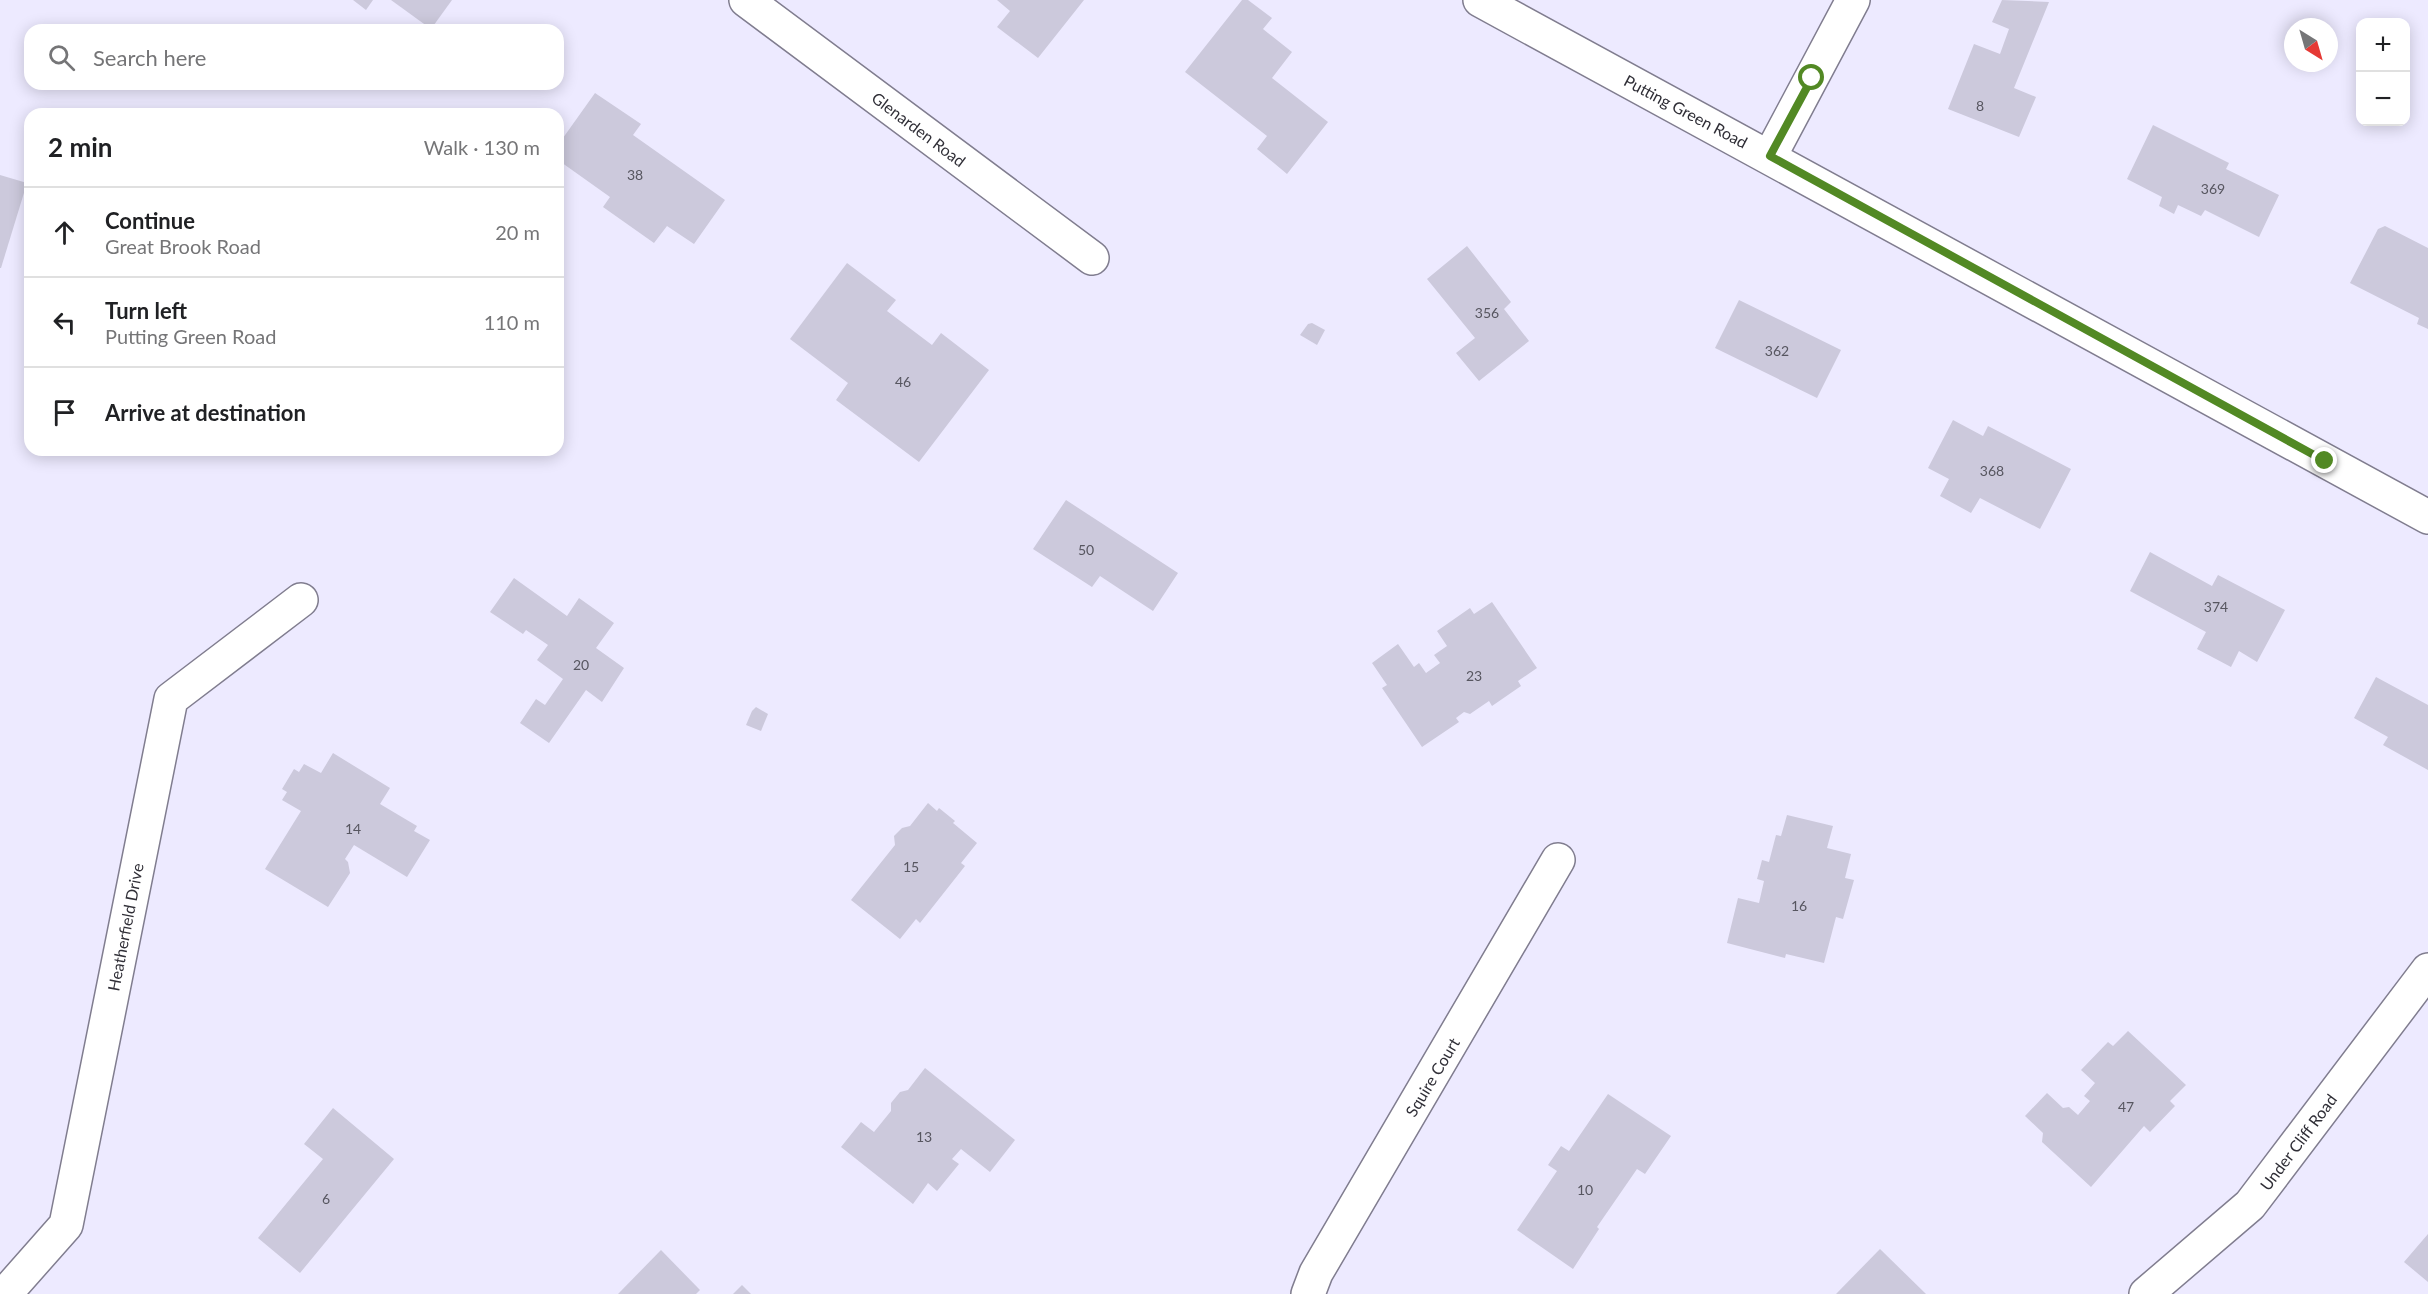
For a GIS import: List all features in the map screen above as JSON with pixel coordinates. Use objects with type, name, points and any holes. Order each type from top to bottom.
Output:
[{"type":"street","name":"Glenarden Road","points":[[746,0],[1092,258]]},
{"type":"street","name":"Putting Green Road","points":[[1480,0],[1770,156],[2428,517]]},
{"type":"street","points":[[1770,156],[1853,0]]},
{"type":"street","name":"Heatherfield Drive","points":[[5,1294],[66,1225],[171,699],[301,600]]},
{"type":"street","name":"Squire Court","points":[[1308,1294],[1316,1274],[1558,860]]},
{"type":"street","name":"Under Cliff Road","points":[[2146,1294],[2250,1205],[2428,970]]},
{"type":"building","points":[[353,0],[373,0],[366,10]]},
{"type":"building","points":[[391,0],[452,0],[435,24],[424,24]]},
{"type":"building","points":[[997,0],[1084,0],[1038,58],[997,27],[1010,11]]},
{"type":"building","points":[[1242,0],[1248,0],[1272,18],[1263,29],[1292,52],[1272,78],[1328,122],[1287,174],[1257,149],[1267,136],[1185,72]]},
{"type":"building","points":[[2002,0],[2049,2],[2014,88],[2036,97],[2019,137],[1948,109],[1974,44],[2000,54],[2009,29],[1992,22]]},
{"type":"building","points":[[595,93],[641,124],[633,135],[725,200],[694,244],[667,226],[654,243],[603,207],[610,197],[564,164],[564,137]]},
{"type":"building","points":[[2153,125],[2229,163],[2226,169],[2279,195],[2259,237],[2205,210],[2201,216],[2178,205],[2174,214],[2159,206],[2162,197],[2127,179]]},
{"type":"building","points":[[0,175],[24,182],[24,193],[0,268]]},
{"type":"building","points":[[2385,226],[2428,248],[2428,329],[2417,324],[2419,318],[2350,283],[2378,229]]},
{"type":"building","points":[[1467,246],[1511,302],[1504,309],[1529,341],[1479,381],[1456,353],[1475,338],[1427,279]]},
{"type":"building","points":[[847,263],[896,300],[887,311],[932,345],[941,333],[989,370],[919,462],[836,400],[848,383],[790,339]]},
{"type":"building","points":[[1739,300],[1841,350],[1817,398],[1715,348]]},
{"type":"building","points":[[1312,323],[1325,330],[1317,345],[1300,335],[1308,324]]},
{"type":"building","points":[[1953,420],[1983,436],[1988,426],[2071,469],[2040,529],[1980,498],[1971,513],[1940,496],[1949,479],[1928,468]]},
{"type":"building","points":[[1066,500],[1178,573],[1153,611],[1100,576],[1092,587],[1033,549]]},
{"type":"building","points":[[2150,552],[2212,586],[2218,575],[2285,610],[2257,662],[2239,651],[2231,667],[2197,649],[2206,632],[2130,591]]},
{"type":"building","points":[[514,578],[567,616],[579,598],[614,623],[596,648],[624,668],[602,702],[586,690],[549,743],[520,723],[536,699],[545,705],[563,679],[537,660],[548,645],[526,630],[523,634],[490,612]]},
{"type":"building","points":[[1492,602],[1537,668],[1518,681],[1521,686],[1492,706],[1489,701],[1470,714],[1464,712],[1456,718],[1459,722],[1422,747],[1382,688],[1387,685],[1372,663],[1398,644],[1414,667],[1419,663],[1426,673],[1440,663],[1434,655],[1447,646],[1437,631],[1470,608],[1474,614]]},
{"type":"building","points":[[2376,677],[2428,705],[2428,770],[2383,745],[2388,737],[2354,718]]},
{"type":"building","points":[[756,707],[768,714],[761,731],[746,725]]},
{"type":"building","points":[[333,753],[390,788],[380,804],[417,826],[414,831],[430,840],[407,877],[354,845],[345,859],[348,862],[350,873],[328,907],[265,869],[301,811],[282,800],[287,792],[282,789],[294,769],[299,772],[304,764],[321,773]]},
{"type":"building","points":[[928,803],[937,811],[939,808],[955,821],[953,823],[977,843],[961,863],[965,866],[920,923],[916,919],[900,939],[851,900],[895,845],[894,836],[902,828],[910,826]]},
{"type":"building","points":[[1787,815],[1833,826],[1827,848],[1851,854],[1845,878],[1854,880],[1843,919],[1836,917],[1824,963],[1786,954],[1785,958],[1727,943],[1738,898],[1759,903],[1764,881],[1757,879],[1762,860],[1769,862],[1776,835],[1781,836]]},
{"type":"building","points":[[2128,1031],[2186,1085],[2170,1101],[2175,1106],[2150,1132],[2144,1126],[2091,1187],[2042,1142],[2043,1133],[2025,1116],[2047,1093],[2063,1108],[2069,1107],[2078,1115],[2090,1101],[2084,1096],[2095,1083],[2081,1070],[2108,1042],[2113,1046]]},
{"type":"building","points":[[925,1068],[1015,1140],[990,1172],[961,1149],[952,1159],[959,1164],[937,1191],[928,1183],[913,1204],[841,1147],[861,1122],[874,1132],[891,1111],[891,1103],[900,1092],[908,1090]]},
{"type":"building","points":[[1608,1094],[1671,1136],[1645,1174],[1637,1169],[1597,1227],[1599,1229],[1573,1269],[1517,1230],[1557,1171],[1548,1165],[1561,1146],[1569,1151]]},
{"type":"building","points":[[333,1108],[394,1159],[300,1273],[258,1238],[323,1159],[304,1144]]},
{"type":"building","points":[[2428,1234],[2428,1282],[2404,1262]]},
{"type":"building","points":[[1880,1249],[1926,1294],[1836,1294]]},
{"type":"building","points":[[661,1250],[700,1290],[696,1294],[618,1294]]},
{"type":"building","points":[[742,1285],[751,1294],[733,1294]]},
{"type":"route","points":[[1812,78],[1770,156],[2325,461]]}]
